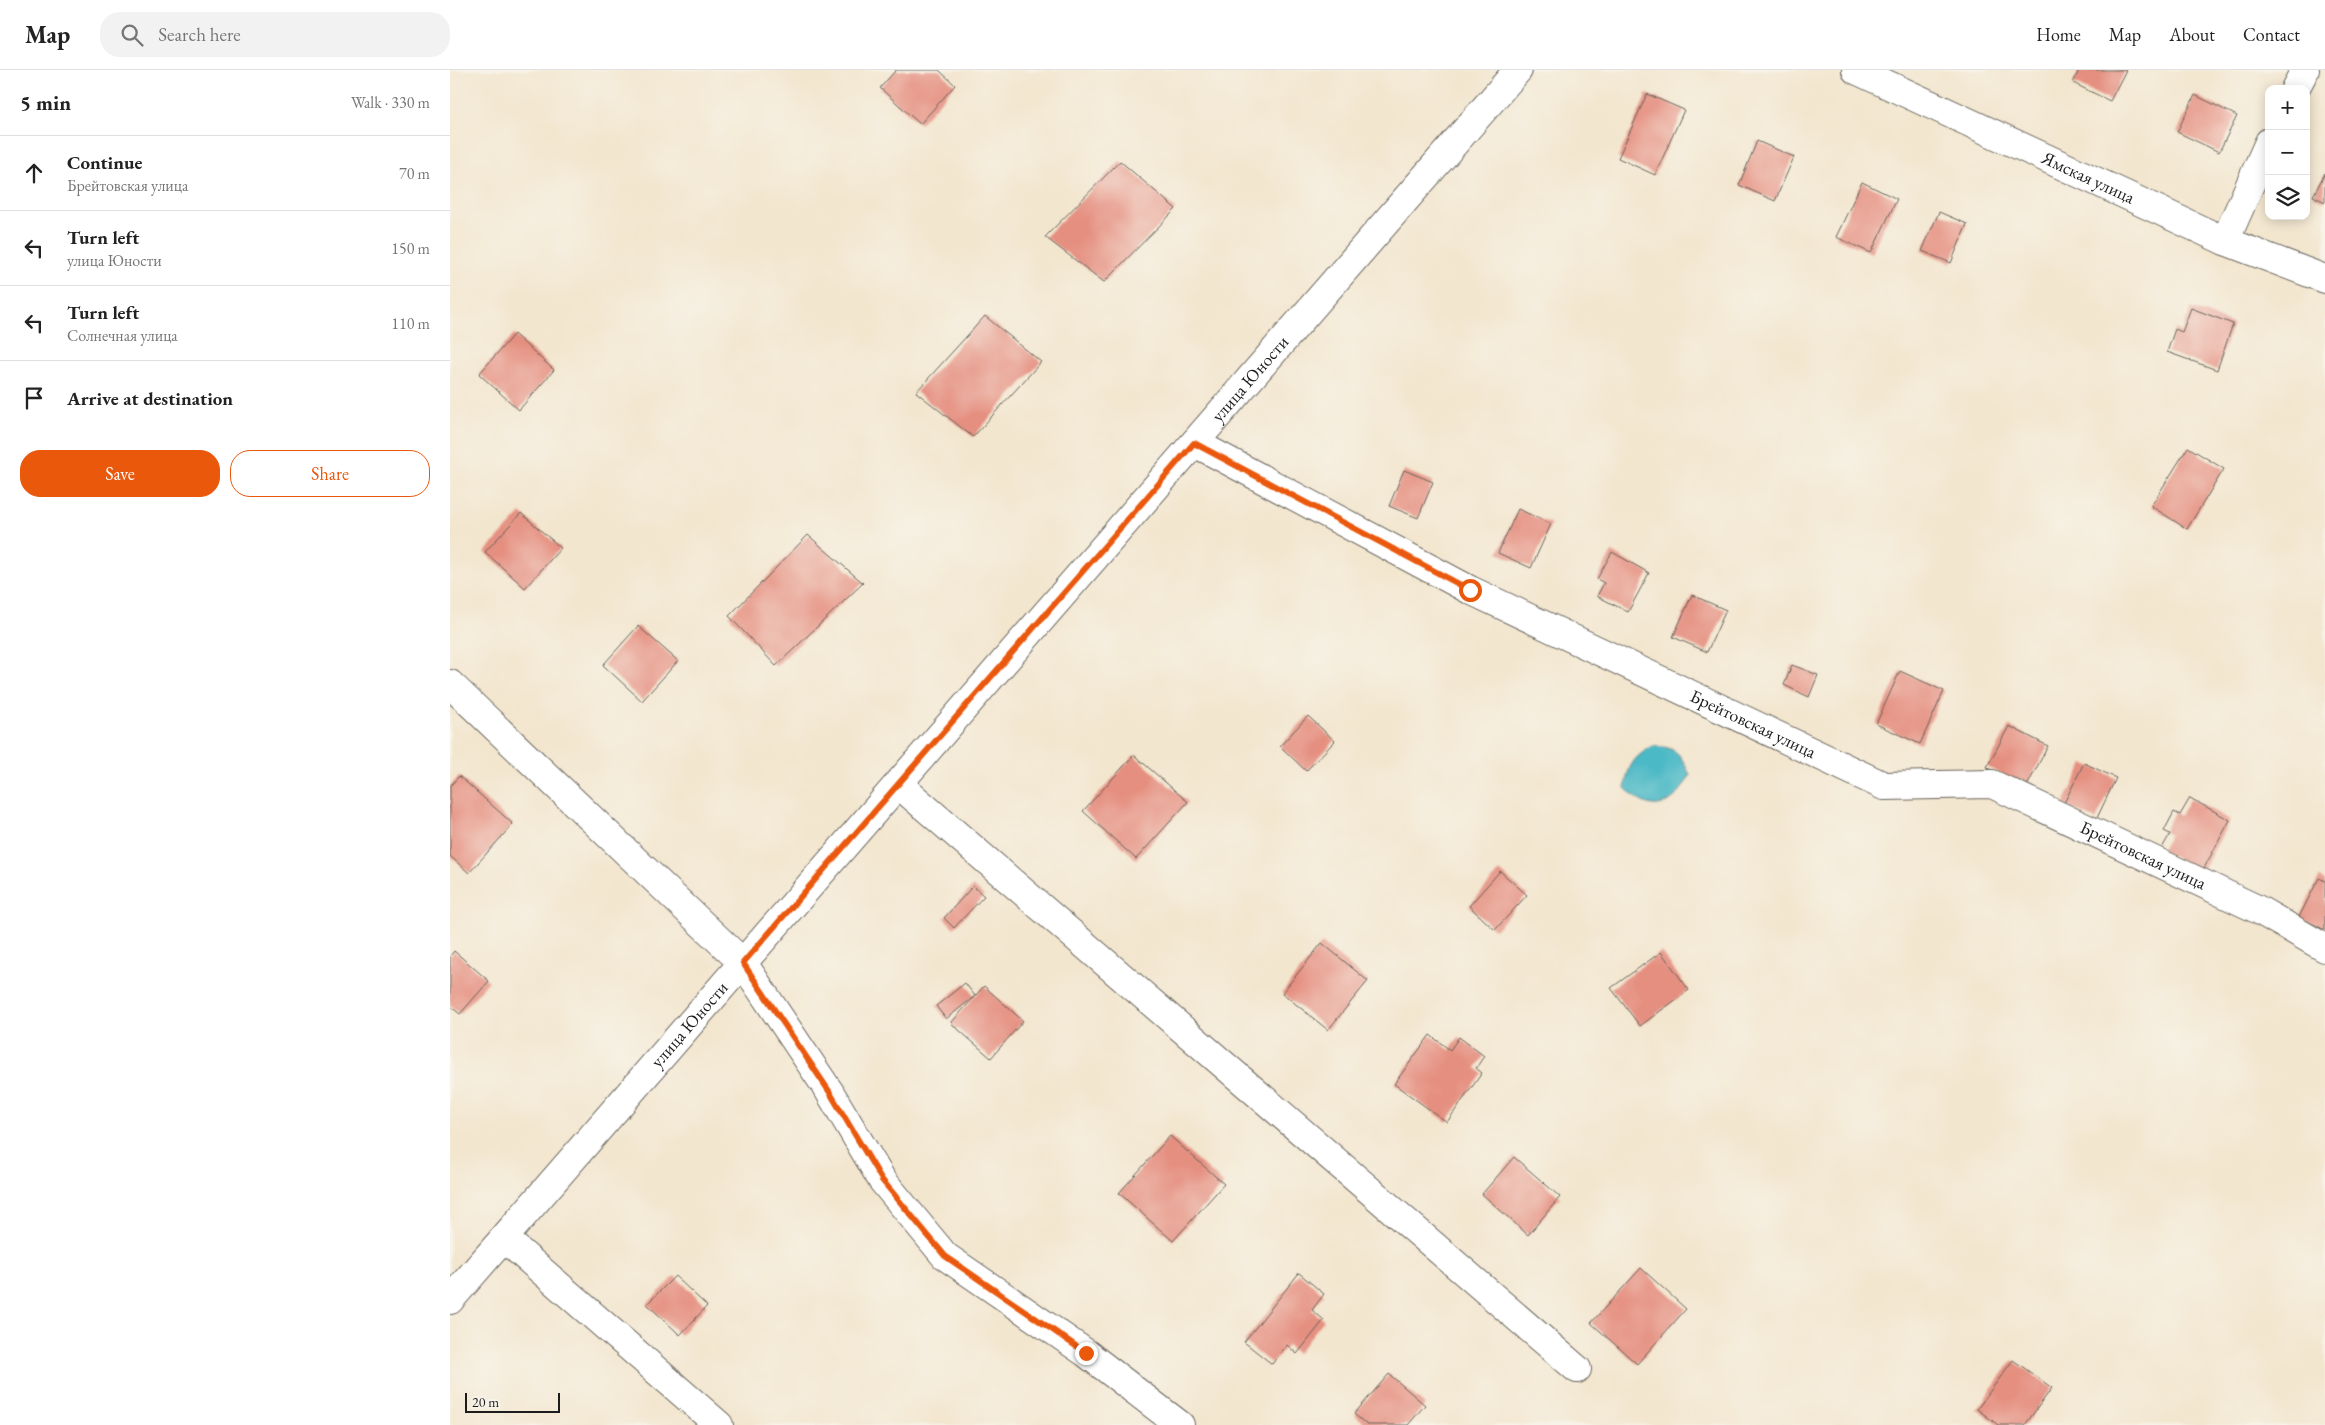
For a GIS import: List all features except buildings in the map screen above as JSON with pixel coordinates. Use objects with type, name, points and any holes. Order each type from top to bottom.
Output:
[{"type":"street","name":"улица Юности","points":[[450,1300],[1518,70]]},
{"type":"street","name":"Ямская улица","points":[[1856,70],[2225,240],[2325,279]]},
{"type":"street","points":[[2297,85],[2304,70]]},
{"type":"street","points":[[2225,240],[2265,151]]},
{"type":"street","name":"Брейтовская улица","points":[[1194,443],[1470,590],[1884,786],[1992,784],[2259,910],[2325,948]]},
{"type":"street","points":[[450,684],[743,963],[829,1091],[882,1180],[945,1256],[1086,1353],[1180,1425]]},
{"type":"street","points":[[898,784],[1577,1369]]},
{"type":"street","points":[[504,1238],[719,1425]]},
{"type":"water","points":[[1653,746],[1668,748],[1677,753],[1690,775],[1684,786],[1670,801],[1653,805],[1644,803],[1625,788],[1630,768],[1636,758]]},
{"type":"route","points":[[1086,1353],[945,1256],[882,1180],[829,1091],[743,963],[1194,443],[1470,590]]}]
